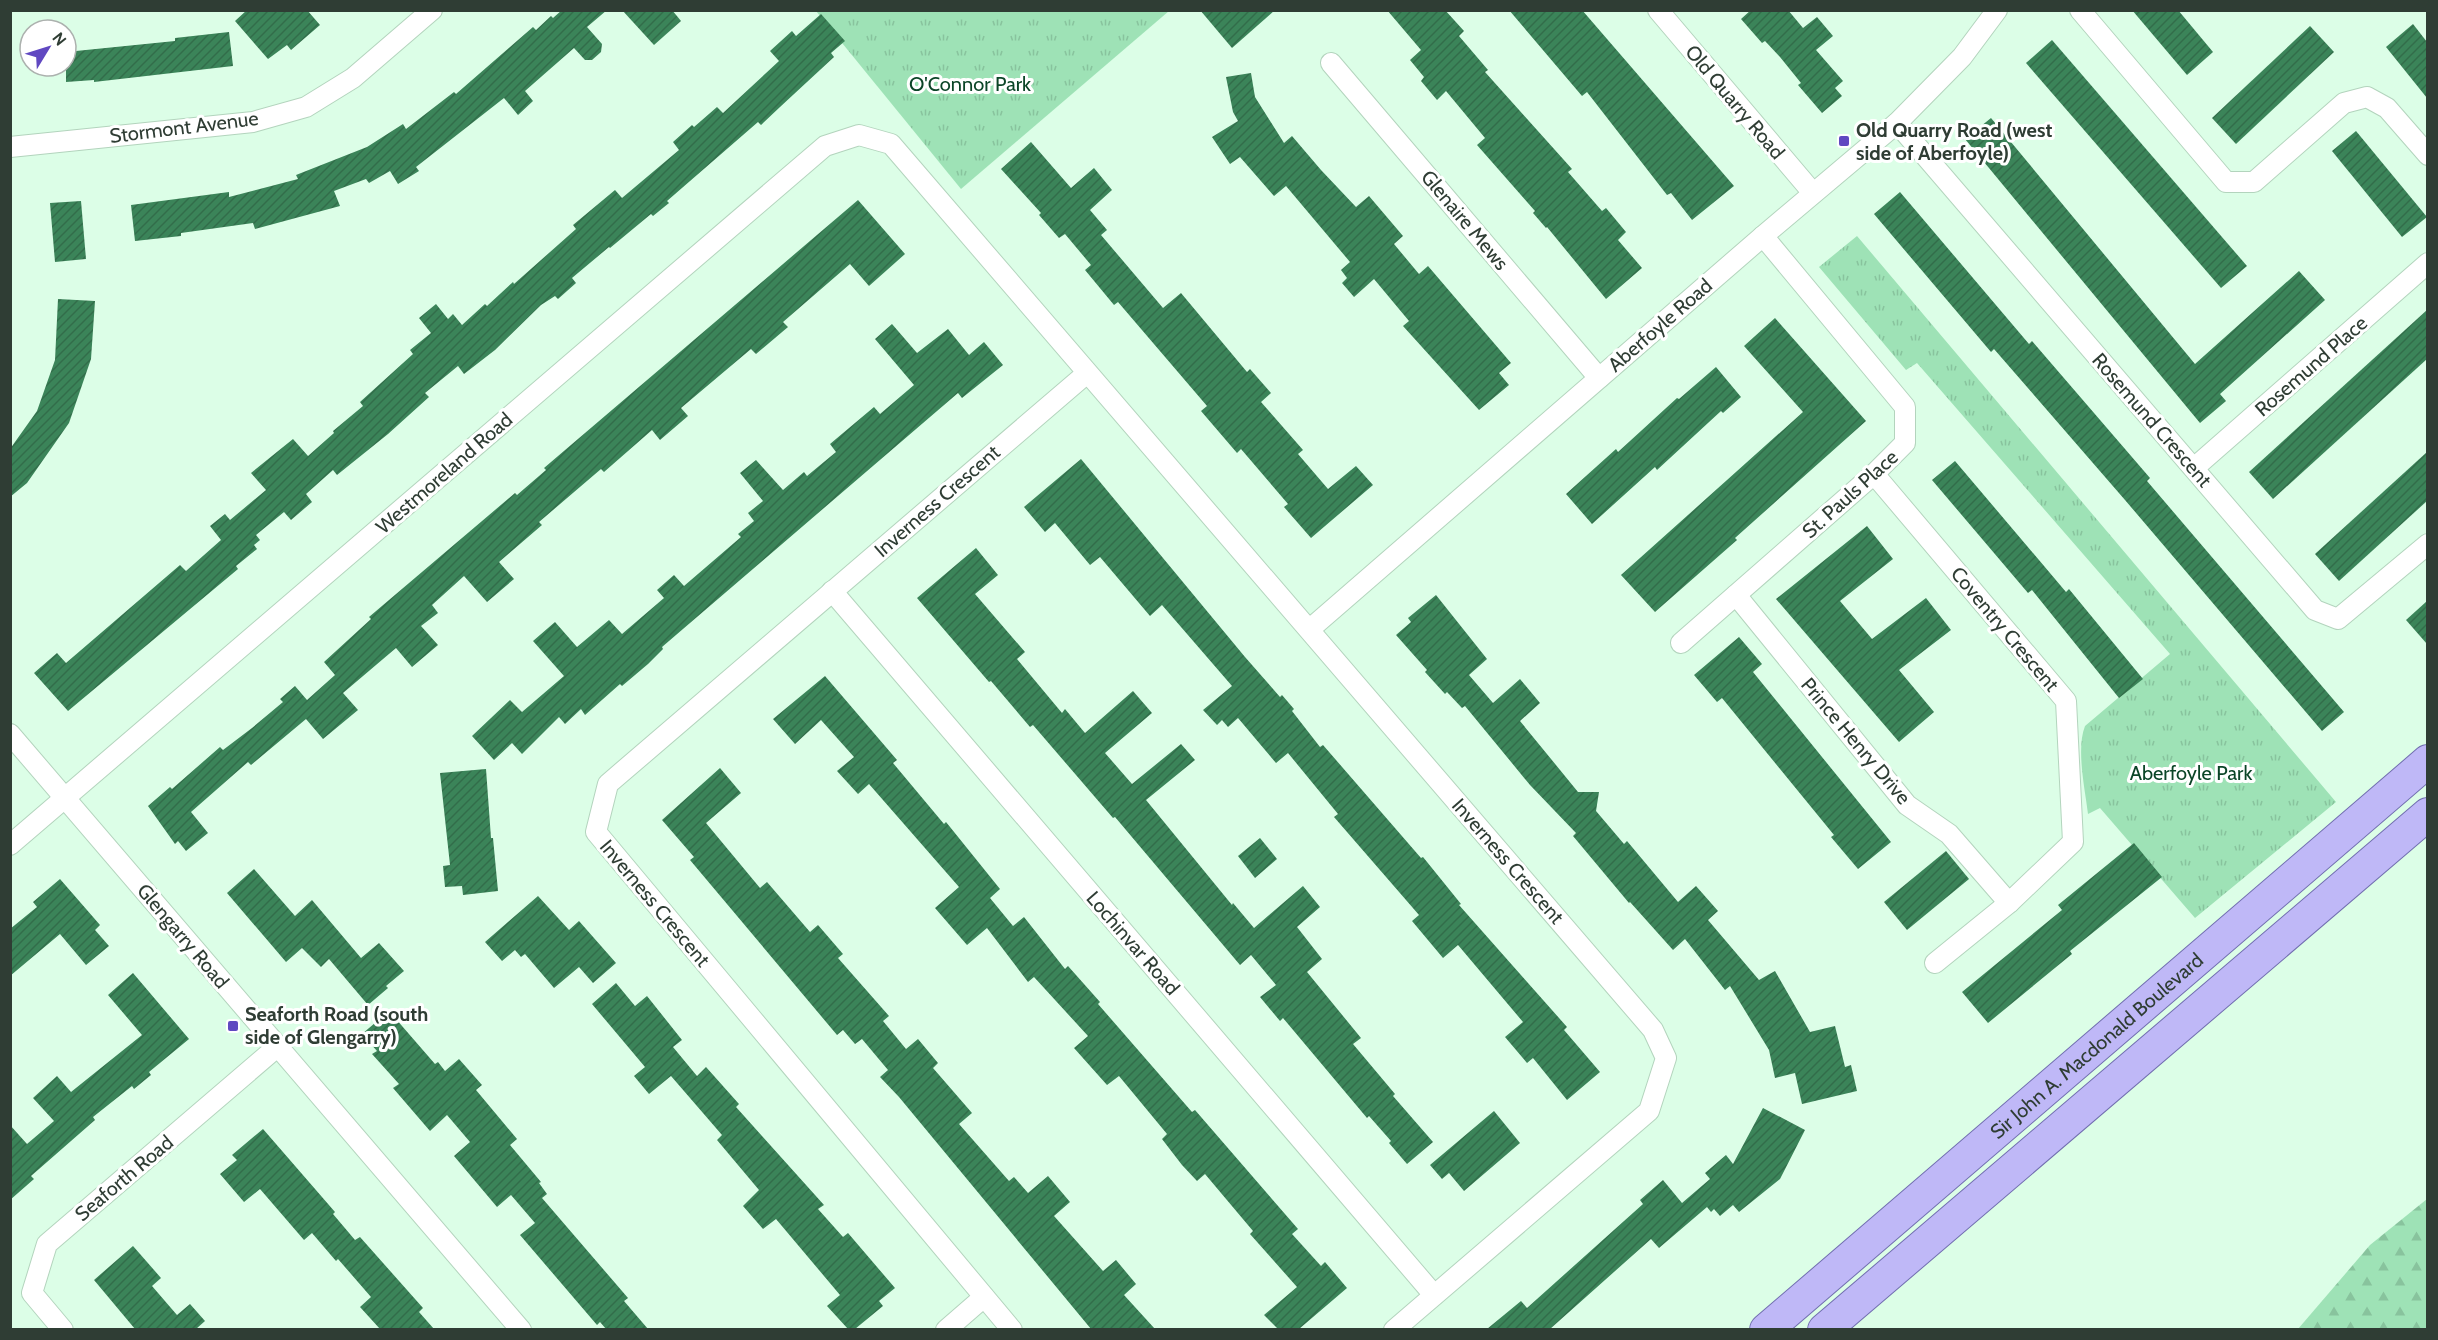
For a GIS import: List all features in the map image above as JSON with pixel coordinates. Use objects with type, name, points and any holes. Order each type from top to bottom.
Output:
[{"type":"main road","name":"Sir John A. Macdonald Boulevard","points":[[1766,1329],[2427,761]]},
{"type":"main road","name":"Sir John A. Macdonald Boulevard","points":[[1824,1329],[2427,814]]},
{"type":"street","name":"Stormont Avenue","points":[[10,147],[253,122],[306,107],[353,78],[432,10]]},
{"type":"street","name":"Old Quarry Road","points":[[1658,10],[1813,193]]},
{"type":"street","name":"Aberfoyle Road","points":[[1310,629],[1813,193],[1897,123],[1962,57],[1997,10]]},
{"type":"street","points":[[2080,10],[2226,182],[2254,182],[2344,104],[2367,97],[2387,108],[2427,155]]},
{"type":"street","name":"Glenaire Mews","points":[[1331,63],[1599,378]]},
{"type":"street","name":"Rosemund Crescent","points":[[1897,123],[2315,610],[2338,619],[2427,544]]},
{"type":"street","name":"Westmoreland Road","points":[[10,845],[825,146],[859,135],[891,144]]},
{"type":"street","name":"Inverness Crescent","points":[[891,144],[1086,374],[1310,629],[1653,1030],[1666,1058],[1649,1111],[1394,1329]]},
{"type":"street","name":"St. Pauls Place","points":[[1681,643],[1874,474],[1905,443],[1905,407],[1763,237]]},
{"type":"street","name":"Rosemund Place","points":[[2194,468],[2427,263]]},
{"type":"street","name":"Inverness Crescent","points":[[1012,1329],[596,832],[608,784],[1086,374]]},
{"type":"street","name":"Coventry Crescent","points":[[1874,474],[2066,701],[2073,842],[2009,903],[1935,963]]},
{"type":"street","name":"Lochinvar Road","points":[[832,591],[1434,1295]]},
{"type":"street","name":"Prince Henry Drive","points":[[1736,595],[1907,805],[1949,834],[2009,903]]},
{"type":"street","name":"Glengarry Road","points":[[10,734],[521,1329]]},
{"type":"street","name":"Seaforth Road","points":[[63,1329],[32,1293],[47,1244],[277,1047]]},
{"type":"street","points":[[946,1329],[984,1297]]},
{"type":"green space","name":"O'Connor Park","points":[[816,11],[1169,11],[961,189]]},
{"type":"green space","name":"Aberfoyle Park","points":[[1857,236],[2336,802],[2195,918],[2100,808],[2088,814],[2082,769],[2081,746],[2085,726],[2170,654],[1917,363],[1906,370],[1819,267]]},
{"type":"green space","points":[[2427,1199],[2427,1329],[2298,1329],[2370,1245]]},
{"type":"building","points":[[247,10],[307,10],[320,25],[291,50],[287,45],[268,59],[235,21]]},
{"type":"building","points":[[562,10],[607,10],[587,27],[602,44],[601,52],[592,60],[585,60],[574,48],[525,91],[533,101],[518,115],[504,98],[416,167],[419,171],[398,184],[390,171],[369,183],[366,179],[334,191],[340,206],[255,229],[253,223],[181,233],[181,236],[135,241],[131,205],[229,192],[229,197],[298,179],[296,175],[367,147],[403,124],[406,129],[454,92],[456,94],[533,27],[536,30],[551,16],[553,18]]},
{"type":"building","points":[[622,10],[672,10],[681,21],[654,45]]},
{"type":"building","points":[[1200,10],[1275,10],[1232,48]]},
{"type":"building","points":[[1387,10],[1445,10],[1464,31],[1459,36],[1488,70],[1485,72],[1572,169],[1568,172],[1602,211],[1606,208],[1626,232],[1618,240],[1642,268],[1606,299],[1533,213],[1535,211],[1477,145],[1485,138],[1446,91],[1437,100],[1421,81],[1424,77],[1410,60],[1421,50]]},
{"type":"building","points":[[1509,10],[1582,10],[1734,186],[1692,220],[1671,193],[1667,195],[1587,92],[1582,96]]},
{"type":"building","points":[[1751,10],[1788,10],[1803,28],[1817,17],[1833,36],[1816,50],[1843,81],[1835,88],[1842,96],[1822,113],[1798,85],[1801,83],[1780,57],[1765,41],[1762,43],[1741,19]]},
{"type":"building","points":[[2132,10],[2178,10],[2213,52],[2187,75]]},
{"type":"building","points":[[821,14],[845,41],[831,53],[834,57],[761,125],[758,122],[667,201],[669,203],[653,216],[651,214],[572,278],[576,283],[558,299],[555,296],[541,305],[495,350],[464,374],[458,366],[425,393],[429,397],[388,434],[337,475],[333,470],[306,494],[312,502],[291,520],[284,512],[256,535],[260,540],[254,545],[257,549],[236,566],[238,569],[68,711],[34,673],[57,653],[66,663],[180,565],[186,571],[221,540],[210,526],[225,514],[230,520],[266,490],[251,473],[293,439],[308,456],[334,433],[333,431],[363,406],[360,402],[413,354],[410,350],[431,333],[419,318],[436,304],[448,319],[453,314],[462,325],[485,304],[487,306],[513,282],[514,284],[576,229],[573,225],[615,190],[622,198],[679,150],[673,142],[692,125],[694,127],[717,107],[723,113],[779,61],[770,51],[792,31],[796,36]]},
{"type":"building","points":[[2413,24],[2427,42],[2427,98],[2386,47]]},
{"type":"building","points":[[2310,26],[2334,52],[2236,144],[2212,118]]},
{"type":"building","points":[[229,32],[233,66],[94,82],[94,80],[66,82],[66,78],[78,78],[78,51],[175,41],[175,38]]},
{"type":"building","points":[[2052,40],[2247,266],[2221,288],[2026,63]]},
{"type":"building","points":[[1251,73],[1255,97],[1284,143],[1292,136],[1356,207],[1369,196],[1403,236],[1394,244],[1419,274],[1428,266],[1511,363],[1499,373],[1509,385],[1479,410],[1403,326],[1409,321],[1374,279],[1354,297],[1342,283],[1347,278],[1341,270],[1350,262],[1286,186],[1274,196],[1240,157],[1230,164],[1212,137],[1238,121],[1233,112],[1226,77]]},
{"type":"building","points":[[1991,118],[2195,364],[2299,271],[2325,300],[2220,394],[2226,401],[2200,423],[1965,139]]},
{"type":"building","points":[[2356,131],[2427,217],[2402,237],[2332,151]]},
{"type":"building","points":[[1031,142],[1071,188],[1094,168],[1112,190],[1090,210],[1107,230],[1101,235],[1163,308],[1181,293],[1247,372],[1250,369],[1271,393],[1261,402],[1303,450],[1298,454],[1328,489],[1356,466],[1373,485],[1311,538],[1284,507],[1288,504],[1241,449],[1237,453],[1201,411],[1207,406],[1118,302],[1114,305],[1085,270],[1091,265],[1065,234],[1059,238],[1039,215],[1041,213],[1001,169]]},
{"type":"building","points":[[1900,192],[2029,344],[2032,341],[2150,478],[2147,481],[2344,712],[2322,731],[2125,500],[1994,349],[1991,352],[1874,214]]},
{"type":"building","points":[[858,200],[905,254],[869,286],[850,264],[783,322],[788,327],[756,354],[751,349],[681,408],[688,416],[660,440],[652,430],[604,472],[601,469],[539,522],[542,525],[499,562],[514,579],[487,602],[464,576],[432,605],[438,613],[421,626],[438,645],[412,667],[396,648],[343,693],[358,710],[323,739],[306,719],[251,765],[248,762],[191,812],[208,833],[186,851],[178,841],[175,844],[148,806],[170,787],[172,789],[220,747],[223,750],[252,728],[283,702],[280,699],[295,686],[307,700],[335,675],[324,662],[371,619],[369,617],[515,493],[517,495],[546,470],[544,468]]},
{"type":"building","points":[[81,201],[86,259],[55,262],[50,203]]},
{"type":"building","points":[[58,299],[95,301],[91,359],[69,423],[27,483],[10,497],[10,449],[37,411],[55,360]]},
{"type":"building","points":[[2427,310],[2427,359],[2273,499],[2249,472]]},
{"type":"building","points":[[1775,318],[1866,421],[1655,612],[1621,575],[1803,412],[1744,346]]},
{"type":"building","points":[[892,324],[917,353],[948,329],[969,355],[984,342],[1003,365],[962,398],[958,393],[662,647],[663,649],[648,664],[622,686],[620,684],[585,715],[581,709],[565,724],[559,717],[522,754],[512,743],[494,760],[472,736],[510,700],[522,712],[564,676],[533,641],[555,622],[577,647],[609,620],[622,634],[664,598],[657,590],[674,575],[684,586],[741,537],[738,534],[754,521],[748,513],[763,501],[740,473],[756,460],[783,490],[804,472],[807,476],[836,452],[830,444],[874,407],[880,414],[914,385],[875,339]]},
{"type":"building","points":[[1716,367],[1741,397],[1723,413],[1721,411],[1657,470],[1655,467],[1592,524],[1566,494],[1616,449],[1618,452],[1677,398],[1679,399]]},
{"type":"building","points":[[2427,452],[2427,501],[2339,581],[2315,554]]},
{"type":"building","points":[[1081,459],[1245,657],[1280,697],[1282,695],[1294,709],[1292,711],[1320,747],[1323,745],[1421,858],[1423,857],[1461,904],[1459,905],[1567,1027],[1564,1030],[1600,1072],[1567,1100],[1533,1058],[1527,1063],[1505,1037],[1523,1022],[1458,945],[1443,958],[1412,921],[1419,915],[1334,817],[1338,814],[1288,753],[1276,763],[1238,718],[1228,727],[1222,720],[1217,725],[1203,710],[1232,686],[1162,605],[1150,616],[1100,557],[1090,565],[1055,523],[1045,532],[1024,507]]},
{"type":"building","points":[[1955,461],[2066,592],[2069,589],[2143,679],[2119,698],[2032,590],[2028,593],[1932,480]]},
{"type":"building","points":[[1867,526],[1893,559],[1840,601],[1872,639],[1926,598],[1951,630],[1899,670],[1934,712],[1899,742],[1776,599]]},
{"type":"building","points":[[976,548],[998,575],[975,594],[1025,652],[1017,659],[1062,713],[1065,709],[1085,733],[1133,691],[1152,713],[1105,753],[1132,784],[1181,744],[1195,760],[1146,800],[1232,905],[1233,903],[1254,928],[1303,886],[1320,907],[1297,927],[1322,959],[1307,972],[1361,1038],[1353,1044],[1395,1094],[1393,1096],[1433,1142],[1407,1164],[1389,1143],[1391,1141],[1369,1116],[1367,1118],[1283,1018],[1280,1021],[1260,997],[1276,985],[1251,955],[1240,965],[1115,817],[1113,818],[1033,725],[1030,727],[991,681],[989,682],[917,598]]},
{"type":"building","points":[[1436,595],[1487,659],[1469,675],[1493,703],[1520,679],[1540,703],[1520,721],[1578,792],[1599,792],[1596,811],[1624,844],[1627,841],[1678,902],[1696,886],[1718,911],[1708,920],[1759,980],[1775,971],[1810,1032],[1835,1026],[1845,1067],[1851,1065],[1857,1091],[1802,1104],[1795,1073],[1775,1078],[1769,1050],[1730,986],[1725,990],[1685,939],[1673,950],[1629,903],[1573,836],[1576,833],[1530,785],[1465,706],[1462,708],[1447,692],[1445,694],[1425,672],[1427,670],[1396,635],[1411,622],[1408,618]]},
{"type":"building","points":[[2427,601],[2427,644],[2406,620]]},
{"type":"building","points":[[1739,637],[1762,664],[1753,672],[1891,842],[1858,869],[1831,837],[1834,835],[1722,698],[1717,702],[1694,675]]},
{"type":"building","points":[[825,676],[897,760],[893,763],[944,824],[946,822],[1000,889],[990,898],[1013,926],[1024,917],[1065,969],[1068,966],[1192,1112],[1195,1110],[1298,1229],[1292,1234],[1321,1266],[1325,1262],[1347,1288],[1299,1329],[1278,1329],[1264,1315],[1297,1287],[1250,1234],[1253,1231],[1205,1174],[1197,1181],[1182,1165],[1162,1139],[1167,1134],[1119,1076],[1107,1085],[1074,1048],[1088,1036],[1034,977],[1028,982],[987,928],[967,945],[935,908],[959,887],[869,784],[858,794],[837,771],[854,757],[821,720],[795,744],[773,719]]},
{"type":"building","points":[[720,768],[741,793],[706,823],[760,888],[767,882],[810,932],[818,925],[843,954],[838,958],[889,1016],[883,1021],[906,1049],[918,1039],[938,1063],[933,1068],[972,1113],[959,1124],[1009,1181],[1014,1177],[1028,1193],[1048,1176],[1070,1202],[1054,1216],[1103,1271],[1116,1260],[1136,1284],[1124,1295],[1155,1329],[1091,1329],[880,1077],[888,1070],[862,1039],[855,1044],[843,1030],[837,1035],[690,860],[694,857],[662,820]]},
{"type":"building","points":[[486,769],[498,891],[463,895],[462,886],[445,887],[443,866],[450,865],[440,773]]},
{"type":"building","points":[[1260,838],[1277,859],[1255,878],[1238,856]]},
{"type":"building","points":[[2134,843],[2162,877],[2070,951],[2072,954],[1988,1023],[1962,992],[2062,910],[2058,905]]},
{"type":"building","points":[[1946,851],[1969,879],[1907,930],[1884,902]]},
{"type":"building","points":[[254,869],[295,916],[312,900],[361,958],[379,943],[404,971],[368,1005],[329,959],[321,967],[302,948],[286,962],[227,893]]},
{"type":"building","points":[[60,879],[100,925],[95,930],[109,946],[86,965],[60,934],[10,976],[10,929],[37,907],[33,902]]},
{"type":"building","points":[[538,896],[569,930],[579,921],[616,963],[593,983],[579,967],[554,988],[525,954],[521,957],[515,950],[502,961],[485,942]]},
{"type":"building","points":[[133,973],[189,1039],[149,1072],[151,1075],[134,1089],[132,1086],[93,1117],[95,1120],[31,1176],[34,1179],[10,1200],[10,1125],[27,1144],[54,1121],[33,1098],[57,1076],[71,1092],[142,1035],[108,995]]},
{"type":"building","points":[[616,983],[635,1006],[647,996],[682,1040],[673,1047],[697,1076],[706,1067],[739,1104],[736,1107],[824,1205],[818,1209],[843,1237],[848,1233],[895,1288],[879,1301],[883,1306],[855,1329],[848,1329],[827,1306],[840,1295],[776,1219],[763,1229],[743,1206],[759,1190],[717,1140],[722,1135],[671,1076],[649,1094],[634,1076],[645,1067],[592,1004]]},
{"type":"building","points":[[389,1011],[435,1064],[438,1062],[445,1071],[459,1059],[482,1085],[476,1090],[517,1139],[510,1145],[541,1182],[539,1183],[547,1194],[542,1198],[628,1298],[624,1301],[648,1329],[606,1329],[600,1322],[597,1325],[520,1235],[535,1223],[511,1195],[497,1207],[454,1156],[470,1142],[447,1115],[430,1131],[393,1088],[399,1084],[372,1054],[377,1051],[362,1034]]},
{"type":"building","points":[[1763,1108],[1805,1130],[1780,1179],[1739,1212],[1733,1205],[1720,1216],[1714,1209],[1711,1212],[1707,1207],[1659,1248],[1651,1239],[1550,1329],[1487,1329],[1521,1301],[1527,1308],[1643,1204],[1640,1200],[1663,1180],[1682,1203],[1710,1179],[1705,1173],[1726,1155],[1733,1164]]},
{"type":"building","points":[[1494,1111],[1520,1143],[1464,1191],[1449,1173],[1442,1179],[1430,1165]]},
{"type":"building","points":[[263,1129],[335,1212],[333,1214],[355,1240],[360,1237],[423,1308],[419,1312],[434,1329],[380,1329],[360,1307],[371,1297],[312,1233],[304,1240],[260,1189],[244,1202],[220,1174],[237,1160],[232,1155]]},
{"type":"building","points":[[133,1246],[161,1278],[152,1286],[177,1315],[190,1304],[205,1321],[196,1329],[135,1329],[94,1280]]},
{"type":"place","name":"Old Quarry Road (west side of Aberfoyle)","points":[[1844,141]]},
{"type":"place","name":"Seaforth Road (south side of Glengarry)","points":[[233,1026]]}]
